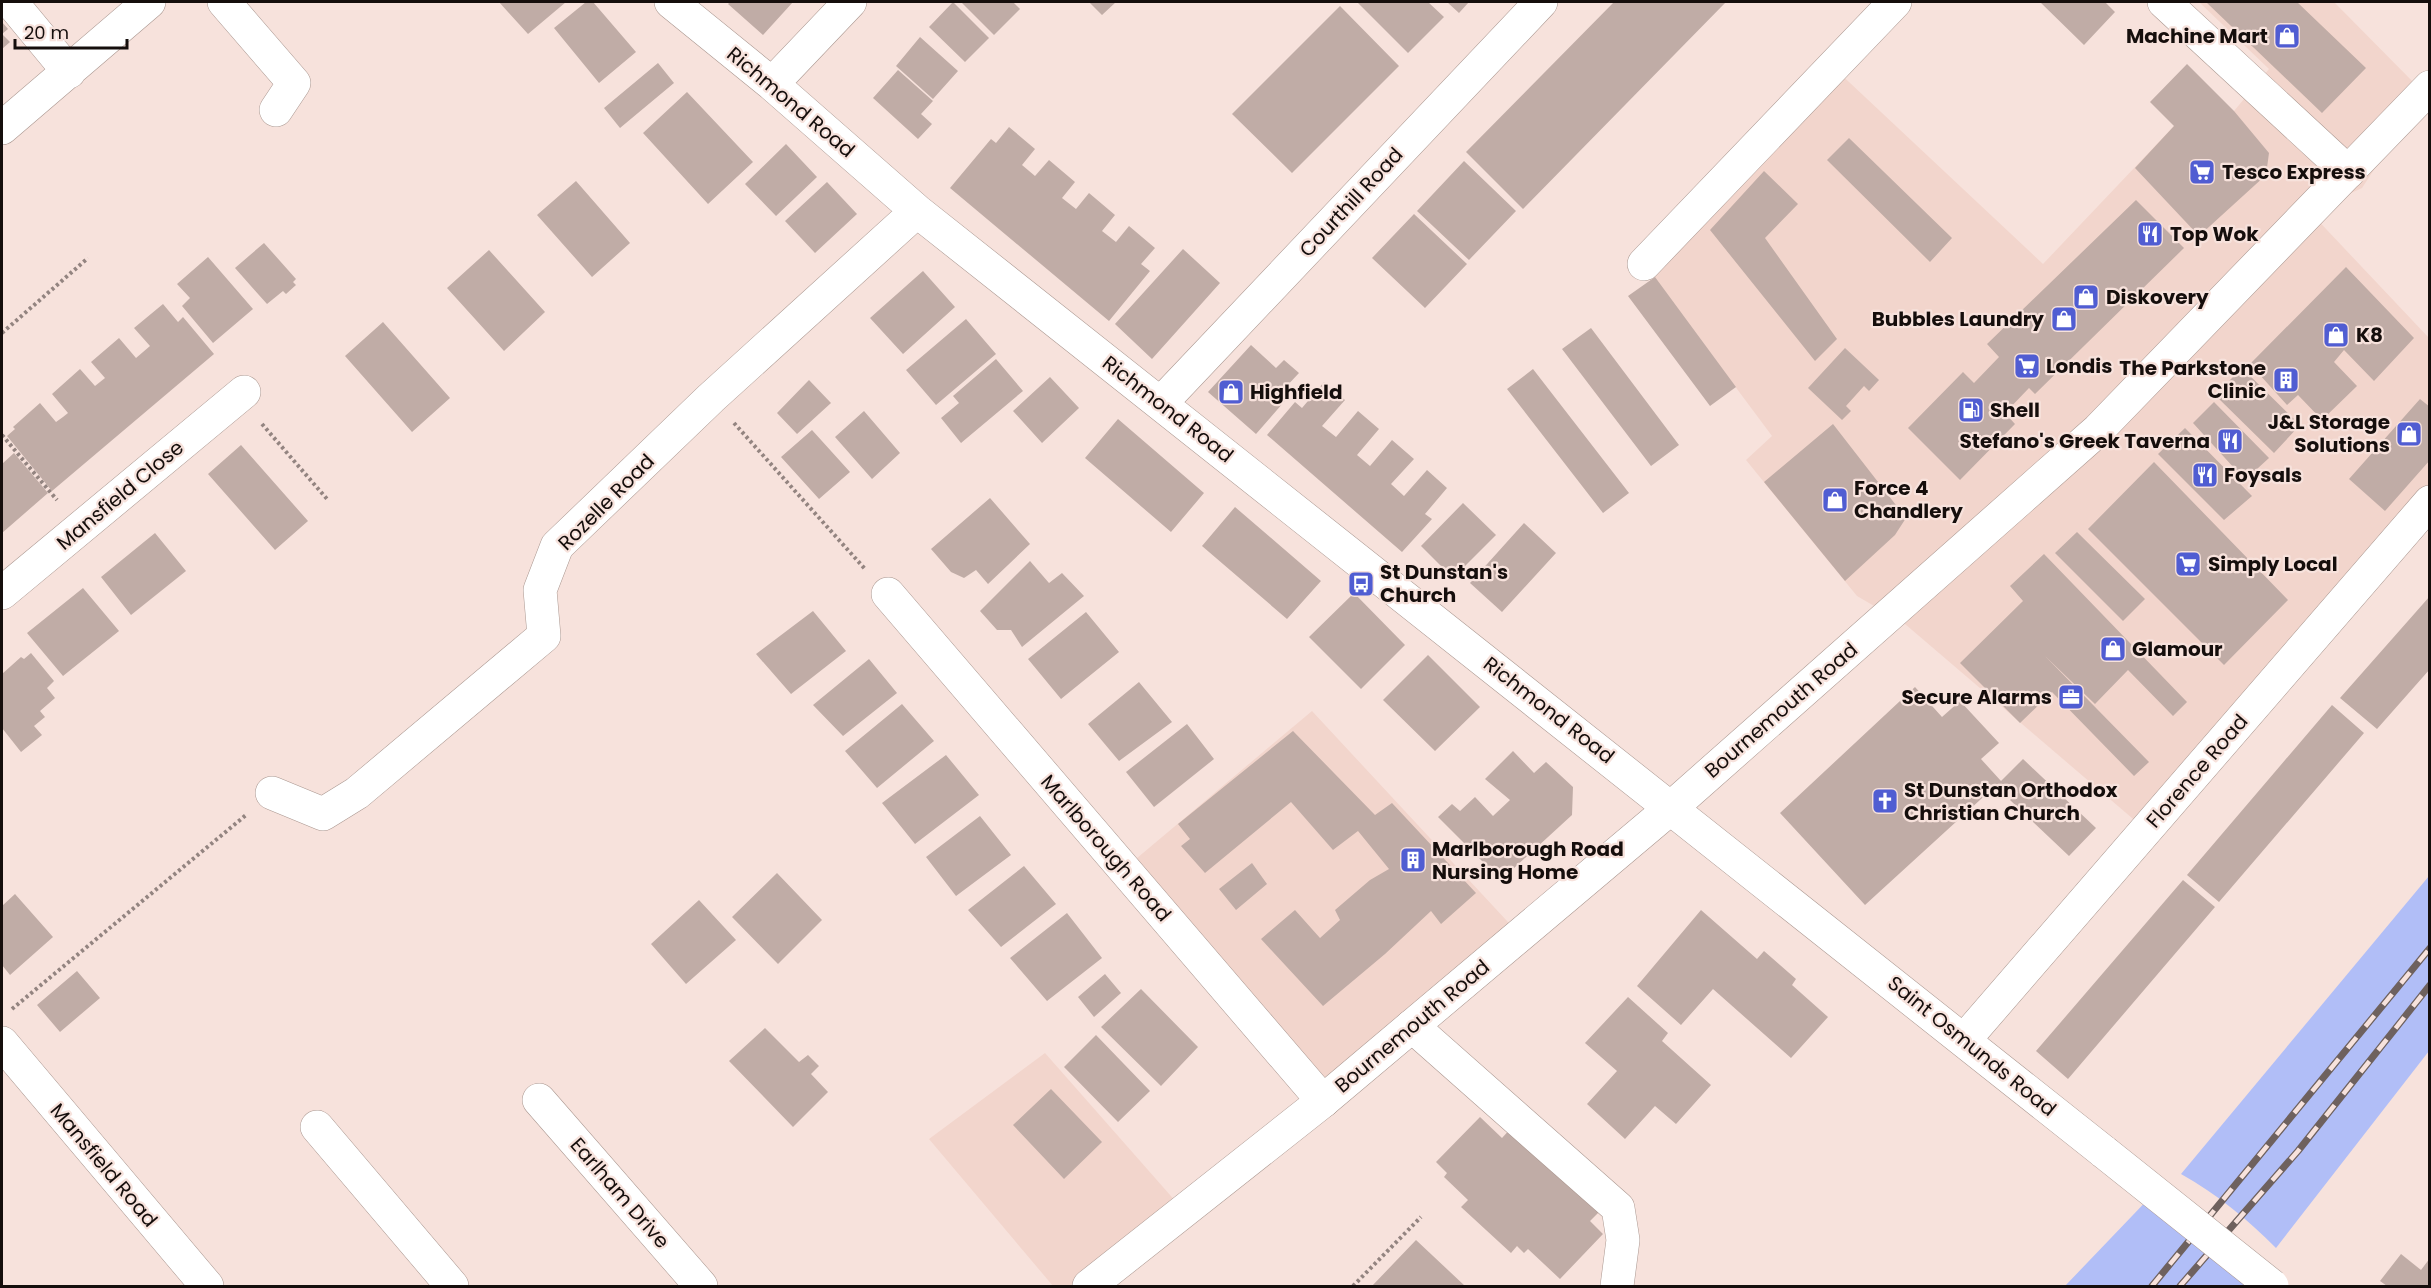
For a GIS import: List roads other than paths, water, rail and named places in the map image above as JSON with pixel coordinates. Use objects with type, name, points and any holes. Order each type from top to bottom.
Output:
[{"type":"main road","points":[[11,2],[69,72]]},
{"type":"main road","points":[[2,128],[150,2]]},
{"type":"main road","points":[[224,2],[294,83],[276,110]]},
{"type":"main road","name":"Richmond Road","points":[[671,2],[772,84],[917,211],[1672,807]]},
{"type":"main road","points":[[772,84],[850,2]]},
{"type":"main road","name":"Courthill Road","points":[[1161,403],[1540,2]]},
{"type":"main road","points":[[1644,264],[1895,2]]},
{"type":"main road","points":[[2164,2],[2348,172]]},
{"type":"main road","name":"Bournemouth Road","points":[[1089,1287],[1323,1101],[1672,807],[2098,430],[2430,87]]},
{"type":"main road","name":"Rozelle Road","points":[[272,793],[323,814],[357,793],[544,636],[540,590],[557,546],[711,398],[917,211]]},
{"type":"main road","name":"Mansfield Close","points":[[2,593],[241,394]]},
{"type":"main road","name":"Florence Road","points":[[1965,1039],[2430,502]]},
{"type":"main road","name":"Marlborough Road","points":[[888,594],[1323,1101]]},
{"type":"main road","name":"Saint Osmunds Road","points":[[1672,807],[1965,1039],[2272,1287]]},
{"type":"main road","points":[[1412,1026],[1618,1208],[1623,1240],[1617,1287]]},
{"type":"main road","name":"Mansfield Road","points":[[2,1043],[207,1287]]},
{"type":"main road","name":"Earlham Drive","points":[[539,1100],[701,1287]]},
{"type":"main road","points":[[317,1127],[452,1287]]},
{"type":"railway","points":[[2152,1286],[2430,948]]},
{"type":"railway","points":[[2180,1286],[2298,1151],[2430,985]]},
{"type":"place","name":"Machine Mart","points":[[2287,36]]},
{"type":"place","name":"Tesco Express","points":[[2202,172]]},
{"type":"place","name":"Top Wok","points":[[2150,234]]},
{"type":"place","name":"Diskovery","points":[[2086,297]]},
{"type":"place","name":"Bubbles Laundry","points":[[2064,319]]},
{"type":"place","name":"K8","points":[[2336,335]]},
{"type":"place","name":"Londis","points":[[2027,366]]},
{"type":"place","name":"The Parkstone Clinic","points":[[2286,380]]},
{"type":"place","name":"Highfield","points":[[1231,392]]},
{"type":"place","name":"Shell","points":[[1971,410]]},
{"type":"place","name":"J&L Storage Solutions","points":[[2409,434]]},
{"type":"place","name":"Stefano's Greek Taverna","points":[[2230,441]]},
{"type":"place","name":"Foysals","points":[[2205,475]]},
{"type":"place","name":"Force 4 Chandlery","points":[[1835,500]]},
{"type":"place","name":"Simply Local","points":[[2188,564]]},
{"type":"place","name":"St Dunstan's Church","points":[[1361,584]]},
{"type":"place","name":"Glamour","points":[[2113,649]]},
{"type":"place","name":"Secure Alarms","points":[[2071,697]]},
{"type":"place","name":"St Dunstan Orthodox Christian Church","points":[[1885,801]]},
{"type":"place","name":"Marlborough Road Nursing Home","points":[[1413,860]]}]
